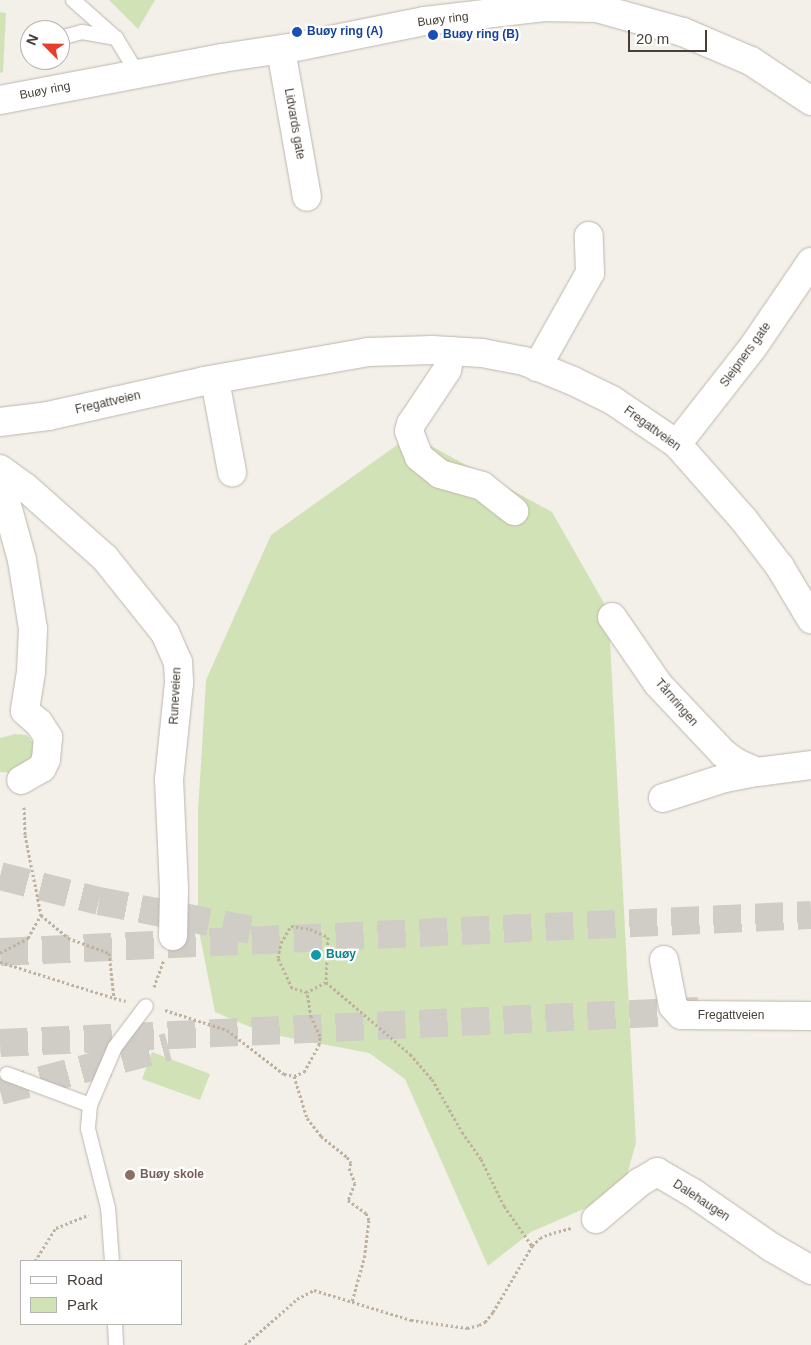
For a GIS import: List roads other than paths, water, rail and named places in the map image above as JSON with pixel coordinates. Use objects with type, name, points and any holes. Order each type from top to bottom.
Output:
[{"type":"street","name":"Buøy ring","points":[[0,100],[280,50],[423,10],[597,8],[683,32],[751,61],[811,101]]},
{"type":"street","name":"Lidvards gate","points":[[280,50],[307,197]]},
{"type":"street","points":[[538,367],[590,273],[589,236]]},
{"type":"street","name":"Sleipners gate","points":[[677,444],[753,347],[811,262]]},
{"type":"street","name":"Fregattveien","points":[[0,422],[48,416],[215,380],[368,352],[399,350],[451,351],[482,353],[524,361],[612,400],[677,444],[744,520],[780,567],[811,619]]},
{"type":"street","points":[[451,351],[448,370],[411,424],[409,431],[413,442],[419,456],[440,474],[482,486],[514,510]]},
{"type":"street","points":[[215,380],[232,472]]},
{"type":"street","name":"Runeveien","points":[[0,469],[25,487],[105,558],[165,633],[178,662],[179,683],[169,779],[174,890],[173,936]]},
{"type":"street","points":[[0,480],[22,560],[33,629],[31,672],[25,710],[39,724],[48,737],[46,759],[42,768],[22,780]]},
{"type":"street","name":"Tårnringen","points":[[612,617],[658,684],[688,717],[723,753],[737,763],[756,772]]},
{"type":"street","points":[[663,798],[725,778],[811,765]]},
{"type":"street","name":"Fregattveien","points":[[664,960],[673,1006],[681,1015],[811,1016]]},
{"type":"street","name":"Dalehaugen","points":[[596,1218],[640,1182],[657,1172],[693,1193],[779,1252],[809,1263]]},
{"type":"lane","points":[[73,0],[116,38],[138,74]]},
{"type":"lane","points":[[70,35],[82,32],[116,38]]},
{"type":"lane","points":[[112,1260],[108,1208],[88,1129],[90,1105],[115,1047],[146,1006]]},
{"type":"lane","points":[[7,1074],[90,1105]]},
{"type":"lane","points":[[115,1325],[116,1345]]},
{"type":"tunnel","points":[[0,876],[99,901],[251,930]]},
{"type":"tunnel","points":[[0,952],[811,915]]},
{"type":"tunnel","points":[[0,1043],[698,1011]]},
{"type":"tunnel","points":[[0,1091],[168,1047]]},
{"type":"place","name":"Buøy ring (A)","points":[[297,32]]},
{"type":"place","name":"Buøy ring (B)","points":[[433,35]]},
{"type":"place","name":"Buøy","points":[[316,955]]},
{"type":"place","name":"Buøy skole","points":[[130,1175]]}]
